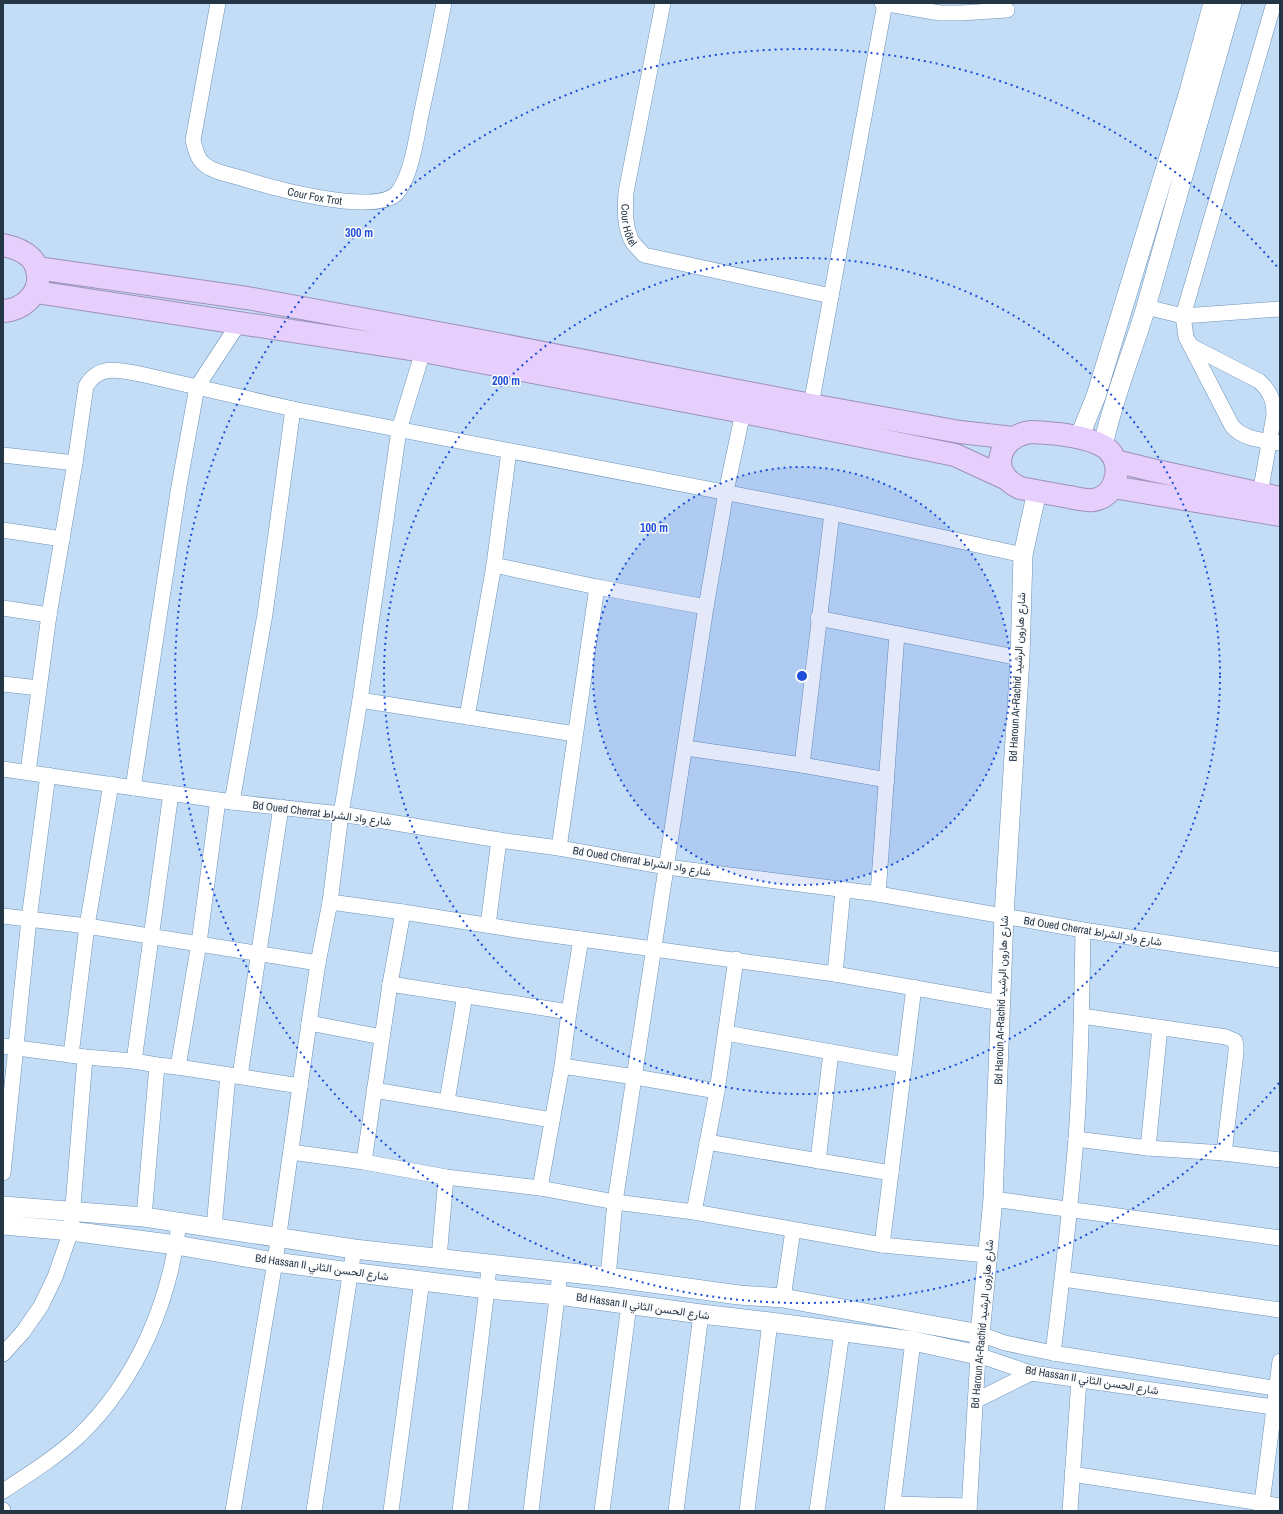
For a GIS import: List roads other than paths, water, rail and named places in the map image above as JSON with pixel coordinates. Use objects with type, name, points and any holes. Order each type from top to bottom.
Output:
[{"type":"highway","points":[[3,245],[24,252],[32,259],[37,268],[39,281],[36,292],[25,304],[15,309],[3,311]]},
{"type":"highway","points":[[37,268],[247,298],[811,405],[960,432],[1013,438]]},
{"type":"highway","points":[[36,292],[423,351],[743,412],[955,455],[1005,478],[1020,488],[1093,500],[1107,494],[1113,487],[1116,479],[1109,453]]},
{"type":"highway","points":[[1005,478],[1001,469],[1000,461],[1002,452],[1013,438],[1031,432],[1052,433],[1079,438],[1109,453],[1270,496]]},
{"type":"highway","points":[[1113,487],[1280,515]]},
{"type":"street","name":"Cour Fox Trot","points":[[218,3],[193,140],[196,154],[202,162],[214,170],[267,186],[327,199],[365,202],[381,200],[395,195],[404,184],[412,157],[444,3]]},
{"type":"street","name":"Cour Hôtel","points":[[663,3],[626,192],[625,213],[633,243],[644,255],[831,296]]},
{"type":"street","points":[[811,405],[884,3],[940,13],[962,14],[1007,10]]},
{"type":"street","points":[[1079,438],[1096,396],[1117,328],[1188,95],[1212,3]]},
{"type":"street","points":[[1109,453],[1110,411],[1138,334],[1232,3]]},
{"type":"street","points":[[1274,3],[1183,316],[1186,337],[1232,426],[1236,431],[1246,437],[1275,442]]},
{"type":"street","points":[[1125,301],[1183,316],[1280,309]]},
{"type":"street","points":[[133,788],[179,486],[197,388],[239,323]]},
{"type":"street","points":[[1117,328],[1138,334]]},
{"type":"street","points":[[1191,346],[1259,380],[1272,396],[1274,405],[1275,442],[1270,496]]},
{"type":"street","points":[[233,1511],[275,1262],[318,963],[330,902],[341,814],[360,700],[400,430],[423,351]]},
{"type":"street","points":[[28,772],[49,615],[75,463],[86,386],[91,378],[100,372],[116,370],[293,409],[832,513],[1023,555]]},
{"type":"street","points":[[178,1067],[225,801],[265,614],[293,409]]},
{"type":"street","points":[[608,1278],[615,1202],[686,748],[706,607],[726,492],[743,412]]},
{"type":"street","points":[[467,717],[494,565],[509,451]]},
{"type":"street","points":[[3,455],[75,463]]},
{"type":"street","name":"Bd Haroun Ar-Rachid شارع هارون الرشيد","points":[[969,1509],[978,1355],[993,1199],[1004,916],[1020,658],[1023,555],[1037,491]]},
{"type":"street","points":[[802,765],[818,618],[832,513]]},
{"type":"street","points":[[3,530],[62,539]]},
{"type":"street","points":[[494,565],[597,588],[706,607]]},
{"type":"street","points":[[559,848],[597,588]]},
{"type":"street","points":[[3,608],[49,615]]},
{"type":"street","points":[[818,618],[1020,658]]},
{"type":"street","points":[[878,894],[897,634]]},
{"type":"street","points":[[3,684],[39,688]]},
{"type":"street","points":[[360,700],[575,734]]},
{"type":"street","points":[[686,748],[802,765],[887,780]]},
{"type":"street","name":"Bd Oued Cherrat شارع واد الشراط","points":[[3,769],[171,794],[341,814],[499,840],[559,848],[667,867],[878,894],[1083,930],[1280,960]]},
{"type":"street","points":[[3,1173],[10,1047],[48,775]]},
{"type":"street","points":[[3,1354],[23,1332],[41,1306],[55,1277],[71,1231],[78,1056],[87,926],[111,784]]},
{"type":"street","points":[[134,1061],[171,794]]},
{"type":"street","points":[[214,1227],[234,1076],[258,954],[281,807]]},
{"type":"street","points":[[488,925],[499,840]]},
{"type":"street","points":[[835,974],[843,890]]},
{"type":"street","points":[[330,902],[654,949],[736,959],[914,987],[1001,1003]]},
{"type":"street","points":[[364,1162],[390,984],[403,912]]},
{"type":"street","points":[[3,916],[87,926],[318,963]]},
{"type":"street","points":[[1053,1354],[1063,1279],[1076,1139],[1082,1016],[1083,930]]},
{"type":"street","points":[[540,1188],[562,1066],[581,938]]},
{"type":"street","points":[[694,1212],[717,1091],[736,959]]},
{"type":"street","points":[[390,984],[569,1012]]},
{"type":"street","points":[[882,1245],[914,987]]},
{"type":"street","points":[[447,1101],[465,995]]},
{"type":"street","points":[[1082,1016],[1226,1037],[1235,1041],[1236,1052],[1224,1153]]},
{"type":"street","points":[[309,1023],[382,1037]]},
{"type":"street","points":[[1148,1148],[1160,1027]]},
{"type":"street","points":[[726,1033],[904,1065]]},
{"type":"street","points":[[10,1047],[78,1056],[134,1061],[300,1086]]},
{"type":"street","points":[[818,1161],[831,1052]]},
{"type":"street","points":[[144,1217],[156,1065]]},
{"type":"street","points":[[562,1066],[717,1091]]},
{"type":"street","points":[[374,1090],[447,1101],[552,1120]]},
{"type":"street","points":[[1076,1139],[1148,1148],[1224,1153],[1280,1160]]},
{"type":"street","points":[[707,1142],[891,1173]]},
{"type":"street","points":[[291,1152],[364,1162],[446,1177],[540,1188],[615,1202],[694,1212],[882,1245],[987,1256]]},
{"type":"street","points":[[439,1258],[446,1177]]},
{"type":"street","points":[[993,1199],[1280,1238]]},
{"type":"street","name":"Bd Hassan II شارع الحسن الثاني","points":[[3,1206],[144,1217],[354,1249],[608,1278],[739,1295],[784,1298],[980,1334],[1005,1343],[1053,1354],[1278,1388]]},
{"type":"street","points":[[3,1491],[43,1465],[79,1436],[105,1408],[132,1371],[157,1316],[176,1245],[179,1223]]},
{"type":"street","name":"Bd Hassan II شارع الحسن الثاني","points":[[3,1226],[71,1231],[176,1245],[275,1262],[350,1272],[487,1289],[558,1295],[913,1341],[978,1355],[1031,1373],[1277,1407]]},
{"type":"street","points":[[784,1298],[793,1230]]},
{"type":"street","points":[[314,1511],[354,1249]]},
{"type":"street","points":[[460,1511],[489,1265]]},
{"type":"street","points":[[531,1511],[560,1273]]},
{"type":"street","points":[[1063,1279],[1280,1310]]},
{"type":"street","points":[[392,1511],[422,1280]]},
{"type":"street","points":[[602,1511],[629,1305]]},
{"type":"street","points":[[676,1511],[701,1314]]},
{"type":"street","points":[[747,1511],[770,1322]]},
{"type":"street","points":[[818,1511],[842,1332]]},
{"type":"street","points":[[913,1341],[893,1508],[969,1509]]},
{"type":"street","points":[[1262,1507],[1277,1407],[1280,1361]]},
{"type":"street","points":[[975,1401],[1031,1373]]},
{"type":"street","points":[[1070,1511],[1080,1379]]},
{"type":"street","points":[[1072,1474],[1262,1507],[1280,1506]]}]
